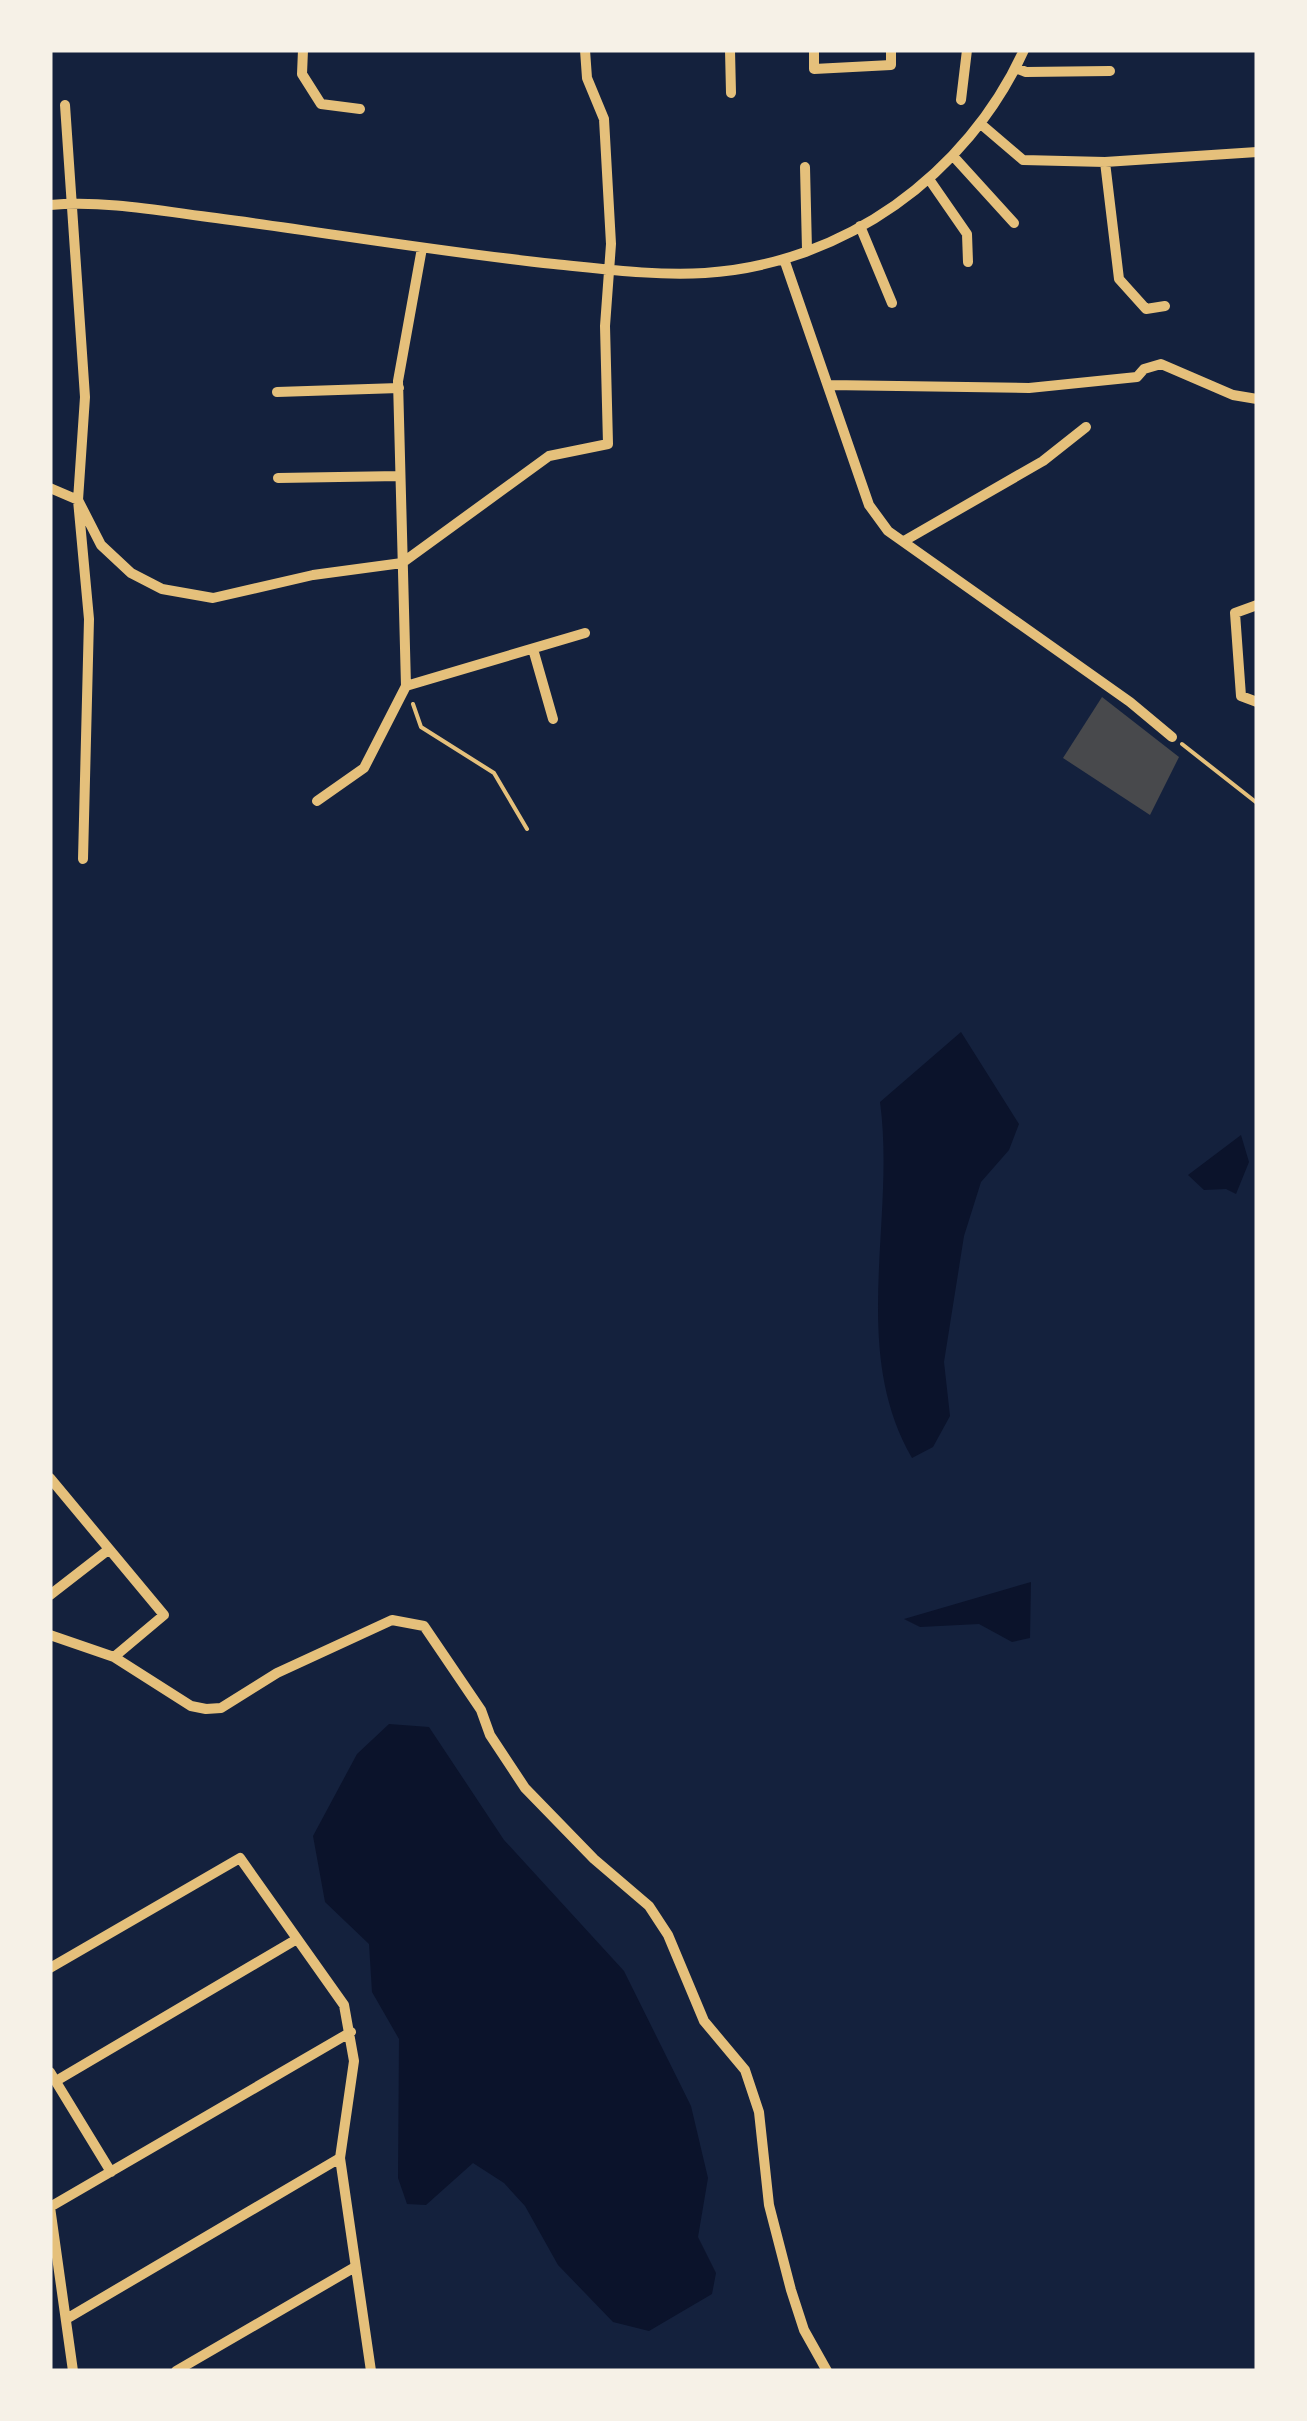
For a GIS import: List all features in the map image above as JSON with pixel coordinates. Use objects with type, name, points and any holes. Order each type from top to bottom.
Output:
[{"type":"street","points":[[303,50],[302,74],[321,104],[360,109]]},
{"type":"street","points":[[50,488],[78,500],[101,545],[131,573],[162,589],[213,598],[312,575],[402,563],[549,456],[608,444],[605,326],[610,270],[604,119],[587,78],[585,50]]},
{"type":"street","points":[[730,50],[731,94]]},
{"type":"street","points":[[814,50],[814,69],[891,65],[891,50]]},
{"type":"street","points":[[961,100],[967,50]]},
{"type":"street","points":[[50,205],[74,203],[610,270],[707,273],[784,259],[807,250],[860,226],[931,182],[982,125],[1024,50]]},
{"type":"street","points":[[1016,68],[1026,72],[1110,70]]},
{"type":"street","points":[[64,105],[85,396],[78,500],[89,619],[83,859]]},
{"type":"street","points":[[982,125],[1023,160],[1105,162],[1257,152]]},
{"type":"street","points":[[954,158],[1014,223]]},
{"type":"street","points":[[1105,162],[1119,278],[1146,309],[1164,306]]},
{"type":"street","points":[[805,167],[807,250]]},
{"type":"street","points":[[931,182],[966,234],[968,262]]},
{"type":"street","points":[[860,226],[892,302]]},
{"type":"street","points":[[318,800],[364,768],[406,686],[399,388],[422,248]]},
{"type":"street","points":[[784,259],[869,506],[888,530],[1130,702],[1172,737]]},
{"type":"street","points":[[830,385],[1029,388],[1137,377],[1144,369],[1161,364],[1232,395],[1257,399]]},
{"type":"street","points":[[277,392],[399,388]]},
{"type":"street","points":[[904,541],[1043,461],[1086,427]]},
{"type":"street","points":[[278,478],[400,476]]},
{"type":"street","points":[[1257,605],[1235,613],[1242,696],[1257,702]]},
{"type":"street","points":[[406,686],[585,634]]},
{"type":"street","points":[[533,649],[553,719]]},
{"type":"street","points":[[51,1480],[164,1615],[114,1658]]},
{"type":"street","points":[[50,1595],[108,1550]]},
{"type":"street","points":[[50,1635],[114,1658],[191,1706],[220,1708],[277,1674],[392,1620],[424,1626],[481,1710],[490,1735],[525,1788],[594,1859],[649,1906],[668,1935],[704,2021],[744,2070],[759,2112],[763,2172],[791,2290],[804,2330],[827,2371]]},
{"type":"street","points":[[50,1968],[240,1858],[344,2005],[351,2032],[354,2061],[340,2158],[371,2371]]},
{"type":"street","points":[[111,2172],[53,2077],[297,1938]]},
{"type":"street","points":[[73,2371],[50,2207],[351,2032]]},
{"type":"street","points":[[68,2318],[340,2158]]},
{"type":"street","points":[[176,2371],[355,2266]]},
{"type":"path","points":[[406,686],[421,727],[494,773],[527,829]]},
{"type":"path","points":[[1172,737],[1257,803]]},
{"type":"water","points":[[961,1032],[1019,1124],[1009,1150],[981,1182],[964,1236],[944,1362],[950,1416],[933,1447],[912,1458],[893,1416],[878,1329],[883,1192],[880,1102]]},
{"type":"water","points":[[1241,1135],[1249,1162],[1236,1194],[1226,1189],[1204,1190],[1188,1175]]},
{"type":"water","points":[[1031,1582],[1030,1638],[1012,1642],[979,1624],[920,1627],[904,1619]]},
{"type":"water","points":[[389,1724],[429,1727],[504,1840],[624,1971],[691,2106],[708,2178],[698,2237],[716,2273],[712,2294],[649,2331],[613,2322],[558,2265],[525,2206],[504,2183],[473,2163],[426,2205],[407,2204],[398,2178],[399,2039],[372,1992],[369,1944],[325,1902],[313,1836],[357,1754]]},
{"type":"building","points":[[1102,697],[1179,757],[1150,815],[1063,758]]}]
